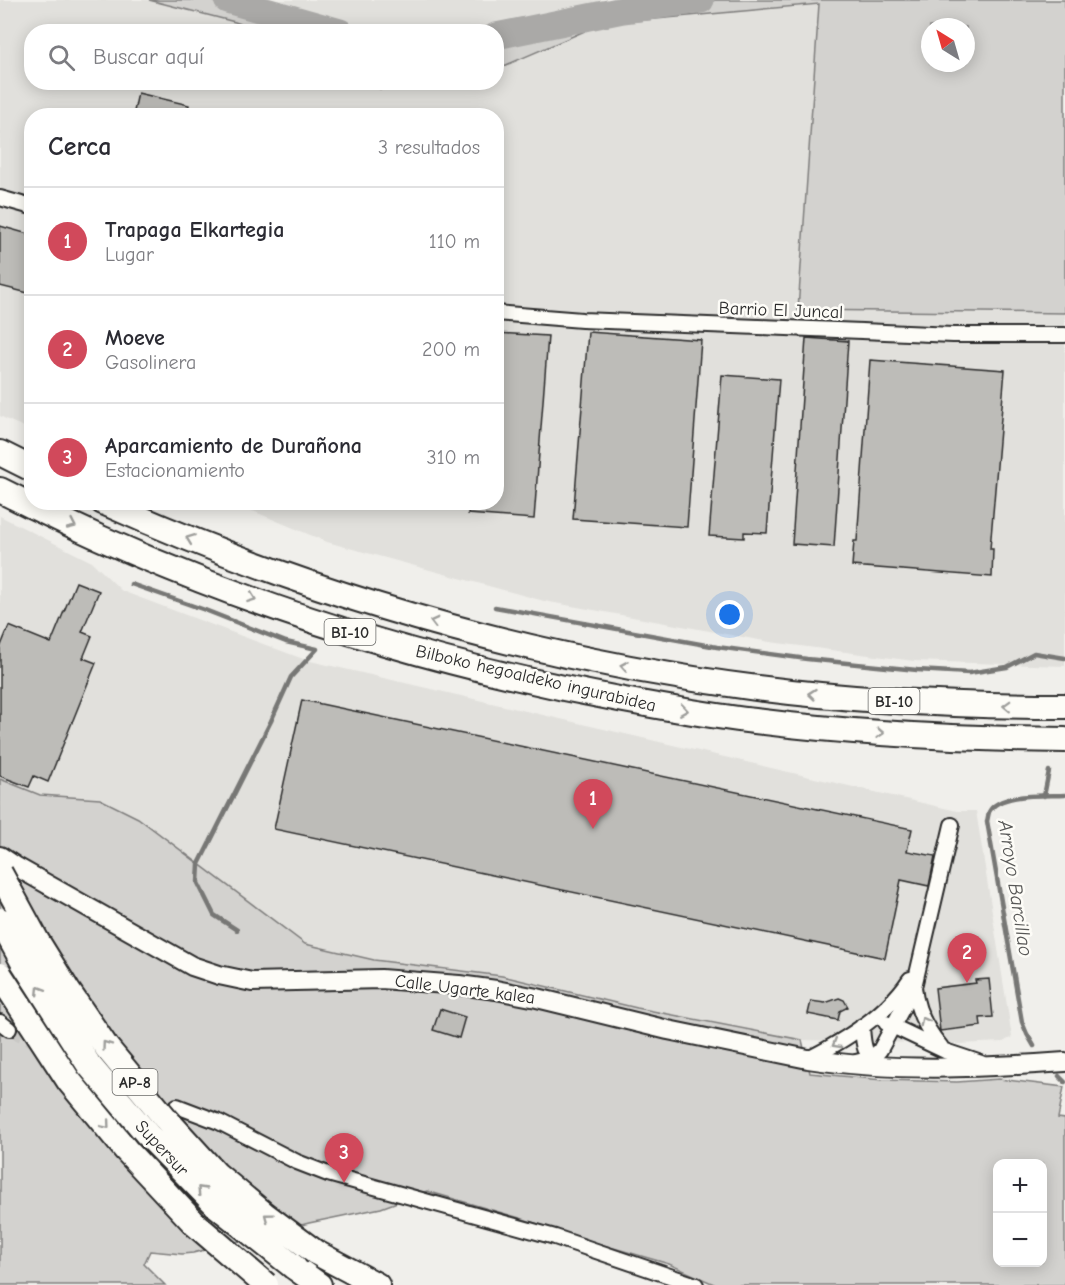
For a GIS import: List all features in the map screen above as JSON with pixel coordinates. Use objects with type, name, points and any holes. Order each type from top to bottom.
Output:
[{"type":"highway","points":[[0,453],[24,465]]},
{"type":"highway","name":"Bilboko hegoaldeko ingurabidea","points":[[0,490],[24,502]]},
{"type":"highway","name":"Bilboko hegoaldeko ingurabidea","points":[[42,510],[104,540],[215,585],[329,626],[498,674],[654,705],[764,722],[904,735],[1065,740]]},
{"type":"highway","name":"Bilboko hegoaldeko ingurabidea","points":[[122,510],[196,542],[339,594],[458,629],[561,654],[702,680],[812,694],[966,705],[1065,706]]},
{"type":"highway","name":"AP-8","points":[[0,873],[37,941],[107,1048],[166,1119],[216,1174],[315,1252],[376,1285]]},
{"type":"highway","name":"Supersur","points":[[0,920],[23,962],[89,1065],[147,1134],[216,1205],[294,1268],[319,1285]]},
{"type":"highway","name":"Supersur","points":[[0,975],[69,1081],[126,1150],[196,1225],[266,1285]]},
{"type":"street","points":[[0,198],[24,205]]},
{"type":"street","name":"Barrio El Juncal","points":[[504,314],[582,320],[852,331],[1065,335]]},
{"type":"street","points":[[827,1062],[858,1062],[872,1058],[880,1050],[914,987],[952,825]]},
{"type":"street","name":"Calle Ugarte kalea","points":[[0,856],[192,966],[252,982],[381,979],[487,988],[668,1030],[827,1062],[895,1067],[992,1067],[1065,1062]]},
{"type":"street","points":[[808,1059],[837,1044],[867,1022],[902,991],[921,963]]},
{"type":"street","points":[[914,987],[915,1000],[924,1024],[945,1051]]},
{"type":"street","points":[[867,1022],[892,1026],[945,1051],[992,1067]]},
{"type":"street","points":[[867,1022],[866,1051],[873,1061],[921,1067]]},
{"type":"street","points":[[177,1106],[219,1122],[297,1162],[328,1174],[555,1237],[696,1285]]},
{"type":"shaded area","points":[[0,0],[149,0],[241,24],[24,24],[24,90],[504,90],[504,66],[601,24],[819,4],[1065,0],[1065,666],[914,661],[770,642],[544,601],[327,542],[251,510],[504,510],[504,108],[24,108],[24,427],[0,416]]},
{"type":"shaded area","points":[[149,0],[253,0],[337,24],[241,24]]},
{"type":"shaded area","points":[[253,0],[620,0],[504,28],[504,24],[337,24]]},
{"type":"shaded area","points":[[620,0],[1065,0],[1065,313],[798,310],[819,4],[601,24],[504,66],[504,27]]},
{"type":"shaded area","points":[[0,516],[92,562],[122,591],[306,660],[957,811],[976,811],[1012,1037],[1003,1042],[958,1044],[802,1040],[637,1008],[502,976],[374,960],[305,944],[138,818],[100,799],[40,795],[0,779]]},
{"type":"shaded area","points":[[0,779],[40,795],[100,799],[138,818],[305,944],[374,960],[502,976],[637,1008],[802,1040],[810,1073],[883,1080],[957,1082],[999,1079],[1064,1087],[1058,1118],[1065,1119],[1065,1285],[716,1285],[669,1264],[427,1191],[381,1208],[309,1223],[193,1253],[150,1251],[144,1264],[165,1285],[0,1285]]},
{"type":"building","points":[[138,93],[189,105],[188,108],[135,108]]},
{"type":"building","points":[[0,226],[24,233],[24,292],[0,286]]},
{"type":"building","points":[[588,332],[701,340],[687,527],[573,519]]},
{"type":"building","points":[[504,333],[548,336],[534,519],[468,514],[468,510],[504,510]]},
{"type":"building","points":[[806,338],[848,341],[834,547],[792,544]]},
{"type":"building","points":[[870,360],[1005,370],[990,549],[993,549],[992,577],[852,566],[854,541],[857,541]]},
{"type":"building","points":[[722,375],[779,379],[767,533],[744,532],[744,538],[709,536]]},
{"type":"building","points":[[76,582],[99,591],[82,632],[92,636],[83,658],[96,663],[48,782],[34,776],[29,787],[0,776],[0,648],[9,626],[51,643]]},
{"type":"building","points":[[302,700],[912,829],[907,851],[935,856],[929,886],[901,880],[885,958],[274,829]]},
{"type":"building","points":[[989,979],[993,1017],[980,1018],[981,1026],[940,1031],[935,988],[976,983],[975,980]]},
{"type":"building","points":[[839,998],[844,1000],[848,1007],[840,1011],[838,1020],[808,1014],[811,1001],[825,1003]]},
{"type":"building","points":[[440,1009],[465,1017],[459,1038],[433,1030]]},
{"type":"waterway","points":[[227,0],[312,24]]},
{"type":"waterway","points":[[504,34],[623,10],[701,0]]},
{"type":"waterway","points":[[131,584],[286,642],[317,649],[291,677],[199,864],[198,883],[214,915],[237,930]]},
{"type":"waterway","points":[[495,607],[717,647],[917,670],[969,673],[1007,667],[1034,653],[1065,658]]},
{"type":"waterway","points":[[1044,796],[1049,771]]},
{"type":"waterway","name":"Arroyo Barcillao","points":[[1034,1046],[1022,1022],[987,821],[989,812],[1002,801],[1024,796],[1065,795]]},
{"type":"waterway","name":"Arroyo Barcillao","points":[[1059,1076],[1065,1082]]},
{"type":"tunnel","points":[[9,1029],[134,1086]]},
{"type":"place","name":"Trapaga Elkartegia","points":[[593,829]]},
{"type":"place","name":"Moeve","points":[[967,983]]},
{"type":"place","name":"Aparcamiento de Durañona","points":[[344,1183]]}]
